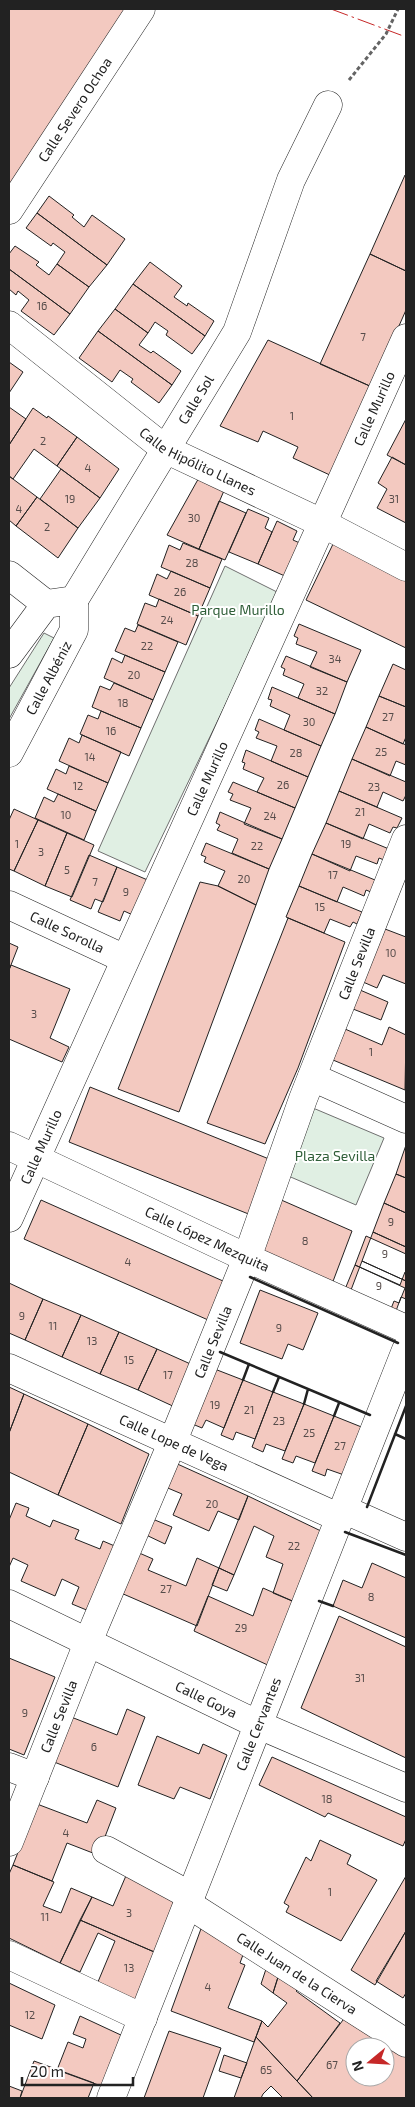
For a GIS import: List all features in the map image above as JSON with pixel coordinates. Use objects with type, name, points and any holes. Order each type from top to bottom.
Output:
[{"type":"street","name":"Calle Severo Ochoa","points":[[9,210],[141,9]]},
{"type":"street","name":"Calle Sol","points":[[74,600],[237,332],[292,180],[328,105]]},
{"type":"street","name":"Calle Hipólito Llanes","points":[[9,325],[165,449],[322,523],[406,567]]},
{"type":"street","name":"Calle Murillo","points":[[9,1218],[406,338]]},
{"type":"street","points":[[9,575],[46,604]]},
{"type":"street","points":[[9,654],[46,604],[74,600]]},
{"type":"street","name":"Calle Albéniz","points":[[9,753],[74,630],[74,600]]},
{"type":"street","name":"Calle Sevilla","points":[[9,1842],[88,1642],[247,1258],[312,1077],[396,893],[406,839]]},
{"type":"street","name":"Calle Sorolla","points":[[9,905],[125,959]]},
{"type":"street","points":[[312,1077],[406,1120]]},
{"type":"street","name":"Calle López Mezquita","points":[[9,1146],[247,1258],[406,1329]]},
{"type":"street","name":"Calle Cervantes","points":[[111,2098],[406,1350]]},
{"type":"street","name":"Calle Lope de Vega","points":[[9,1368],[172,1443],[342,1514],[406,1537]]},
{"type":"street","name":"Calle Goya","points":[[9,1604],[258,1725],[406,1788]]},
{"type":"street","points":[[9,1767],[34,1777]]},
{"type":"street","name":"Calle Juan de la Cierva","points":[[106,1850],[189,1900],[406,2043]]},
{"type":"street","points":[[9,1955],[143,2018]]},
{"type":"path","points":[[328,105],[386,34],[398,9]]},
{"type":"green space","name":"Parque Murillo","points":[[225,566],[279,593],[145,872],[98,851]]},
{"type":"green space","points":[[44,633],[54,638],[9,719],[9,688]]},
{"type":"green space","name":"Plaza Sevilla","points":[[313,1108],[384,1138],[356,1205],[286,1175]]},
{"type":"building","points":[[9,9],[129,9],[9,190]]},
{"type":"building","points":[[406,176],[406,271],[370,254]]},
{"type":"building","points":[[49,196],[74,215],[72,217],[84,227],[92,215],[125,239],[107,265],[37,213]]},
{"type":"building","points":[[37,213],[107,265],[89,287],[57,264],[65,252],[53,243],[51,246],[26,228]]},
{"type":"building","points":[[15,246],[39,262],[36,265],[49,275],[57,264],[89,287],[70,314],[9,269],[9,254]]},
{"type":"building","points":[[370,254],[406,271],[406,310],[372,387],[320,364]]},
{"type":"building","points":[[150,262],[182,286],[174,297],[187,306],[188,303],[214,321],[205,336],[133,284]]},
{"type":"building","points":[[9,269],[70,314],[54,335],[21,311],[29,300],[18,291],[16,295],[9,289]]},
{"type":"building","points":[[133,284],[205,336],[192,354],[166,335],[168,331],[155,322],[148,333],[115,309]]},
{"type":"building","points":[[115,309],[148,333],[139,345],[151,353],[153,351],[181,371],[172,385],[98,331]]},
{"type":"building","points":[[98,331],[172,385],[159,403],[131,382],[133,379],[120,370],[112,382],[79,358]]},
{"type":"building","points":[[268,340],[372,387],[332,476],[293,458],[298,447],[263,431],[258,442],[220,426]]},
{"type":"building","points":[[9,362],[23,372],[9,393]]},
{"type":"building","points":[[9,407],[26,419],[9,445]]},
{"type":"building","points":[[33,408],[47,418],[48,416],[77,437],[57,466],[34,449],[13,479],[9,476],[9,445]]},
{"type":"building","points":[[406,419],[406,465],[387,455]]},
{"type":"building","points":[[77,437],[119,469],[100,498],[57,466]]},
{"type":"building","points":[[392,457],[406,465],[406,523],[377,508],[387,489],[378,483]]},
{"type":"building","points":[[61,469],[100,498],[78,528],[40,499]]},
{"type":"building","points":[[201,474],[226,486],[199,549],[167,535]]},
{"type":"building","points":[[9,476],[37,497],[16,526],[9,520]]},
{"type":"building","points":[[37,497],[78,528],[58,558],[16,526]]},
{"type":"building","points":[[219,501],[246,513],[225,560],[199,549]]},
{"type":"building","points":[[248,509],[269,518],[265,528],[272,532],[258,564],[229,552]]},
{"type":"building","points":[[277,521],[297,531],[293,540],[302,544],[287,577],[258,564]]},
{"type":"building","points":[[334,542],[406,577],[406,648],[306,600]]},
{"type":"building","points":[[183,543],[222,559],[210,588],[161,567],[169,545],[180,550]]},
{"type":"building","points":[[171,571],[210,588],[198,616],[149,595],[157,574],[167,579]]},
{"type":"building","points":[[159,599],[198,616],[186,645],[137,624],[145,603],[156,607]]},
{"type":"building","points":[[299,624],[361,650],[347,682],[310,667],[317,652],[296,644],[298,638],[294,636]]},
{"type":"building","points":[[138,625],[178,642],[165,672],[115,651],[125,628],[135,632]]},
{"type":"building","points":[[125,655],[165,672],[153,700],[104,678],[112,658],[122,663]]},
{"type":"building","points":[[286,656],[347,682],[335,714],[298,698],[304,684],[283,675],[285,669],[281,667]]},
{"type":"building","points":[[393,664],[406,670],[406,707],[379,696]]},
{"type":"building","points":[[114,683],[153,700],[141,728],[92,707],[100,686],[110,690]]},
{"type":"building","points":[[272,687],[335,714],[321,746],[284,730],[290,715],[270,706],[272,700],[268,699]]},
{"type":"building","points":[[379,696],[406,707],[406,737],[403,744],[366,727]]},
{"type":"building","points":[[101,711],[141,728],[129,756],[80,734],[88,715],[98,719]]},
{"type":"building","points":[[259,719],[321,746],[308,777],[271,761],[277,746],[256,738],[259,732],[255,730]]},
{"type":"building","points":[[366,727],[406,745],[406,765],[396,761],[390,776],[352,759]]},
{"type":"building","points":[[82,735],[121,752],[108,783],[59,761],[69,738],[79,743]]},
{"type":"building","points":[[246,750],[308,777],[295,808],[257,792],[264,778],[243,769],[245,763],[242,762]]},
{"type":"building","points":[[352,759],[406,782],[406,795],[403,801],[383,792],[377,807],[339,791]]},
{"type":"building","points":[[69,766],[108,783],[96,811],[47,789],[56,769],[66,774]]},
{"type":"building","points":[[233,782],[295,808],[282,839],[244,824],[251,808],[230,800],[233,794],[228,792]]},
{"type":"building","points":[[339,791],[402,818],[397,828],[393,827],[390,833],[369,824],[363,839],[326,823]]},
{"type":"building","points":[[58,794],[96,811],[84,840],[35,818],[44,797],[54,802]]},
{"type":"building","points":[[14,809],[38,820],[14,871],[9,869],[9,820]]},
{"type":"building","points":[[220,812],[282,839],[269,869],[232,853],[238,839],[217,830],[220,825],[216,823]]},
{"type":"building","points":[[38,820],[67,833],[45,886],[14,871]]},
{"type":"building","points":[[326,823],[389,849],[384,860],[379,858],[377,864],[356,856],[350,871],[312,854]]},
{"type":"building","points":[[67,833],[94,845],[72,897],[45,886]]},
{"type":"building","points":[[206,843],[269,869],[256,905],[218,886],[225,871],[204,862],[206,857],[201,855]]},
{"type":"building","points":[[312,854],[375,880],[371,892],[366,890],[364,896],[343,887],[337,902],[299,886]]},
{"type":"building","points":[[89,855],[117,867],[103,902],[95,899],[91,909],[70,900]]},
{"type":"building","points":[[117,867],[150,881],[135,916],[124,911],[120,921],[98,912]]},
{"type":"building","points":[[200,882],[218,886],[256,905],[179,1112],[118,1089]]},
{"type":"building","points":[[299,886],[362,912],[357,924],[353,922],[350,927],[330,919],[324,933],[286,917]]},
{"type":"building","points":[[288,918],[345,942],[298,1068],[265,1144],[207,1123]]},
{"type":"building","points":[[385,929],[406,937],[406,984],[383,975],[377,988],[363,982]]},
{"type":"building","points":[[9,943],[18,947],[9,970]]},
{"type":"building","points":[[11,965],[70,989],[50,1038],[69,1047],[62,1062],[9,1039],[9,970]]},
{"type":"building","points":[[360,990],[388,1002],[381,1020],[353,1009]]},
{"type":"building","points":[[389,1027],[406,1035],[405,1090],[333,1060],[345,1029],[382,1045]]},
{"type":"building","points":[[90,1087],[274,1161],[251,1215],[69,1142]]},
{"type":"building","points":[[406,1145],[406,1178],[396,1174]]},
{"type":"building","points":[[396,1174],[406,1178],[406,1213],[384,1203]]},
{"type":"building","points":[[279,1199],[352,1231],[332,1284],[259,1251]]},
{"type":"building","points":[[41,1200],[232,1285],[215,1323],[24,1239]]},
{"type":"building","points":[[384,1203],[406,1213],[406,1247],[373,1232]]},
{"type":"building","points":[[373,1232],[406,1247],[406,1281],[362,1261]]},
{"type":"building","points":[[366,1236],[406,1254],[406,1272],[400,1285],[355,1265]]},
{"type":"building","points":[[362,1261],[406,1281],[406,1299],[401,1297],[396,1311],[351,1290]]},
{"type":"building","points":[[355,1265],[405,1288],[399,1303],[394,1301],[389,1314],[343,1294]]},
{"type":"building","points":[[9,1283],[43,1299],[25,1340],[9,1333]]},
{"type":"building","points":[[260,1290],[318,1313],[303,1350],[288,1344],[282,1359],[240,1343]]},
{"type":"building","points":[[43,1299],[81,1315],[62,1357],[25,1340]]},
{"type":"building","points":[[81,1315],[119,1332],[100,1374],[62,1357]]},
{"type":"building","points":[[119,1332],[157,1349],[138,1390],[100,1374]]},
{"type":"building","points":[[157,1349],[195,1366],[177,1408],[138,1390]]},
{"type":"building","points":[[212,1368],[243,1380],[224,1428],[206,1420],[202,1428],[190,1423]]},
{"type":"building","points":[[243,1380],[273,1392],[255,1439],[236,1432],[233,1440],[221,1435]]},
{"type":"building","points":[[9,1387],[24,1394],[9,1433]]},
{"type":"building","points":[[273,1392],[304,1404],[285,1451],[266,1444],[263,1452],[252,1447]]},
{"type":"building","points":[[24,1394],[88,1424],[58,1495],[9,1472],[9,1433]]},
{"type":"building","points":[[304,1404],[334,1416],[315,1463],[296,1456],[293,1463],[282,1459]]},
{"type":"building","points":[[334,1416],[364,1428],[347,1476],[327,1469],[325,1476],[312,1471]]},
{"type":"building","points":[[88,1424],[149,1454],[121,1524],[58,1495]]},
{"type":"building","points":[[173,1462],[248,1496],[239,1520],[218,1511],[209,1531],[173,1515],[182,1494],[163,1486]]},
{"type":"building","points":[[248,1496],[323,1532],[297,1603],[273,1593],[283,1564],[266,1557],[274,1536],[254,1526],[234,1575],[219,1568]]},
{"type":"building","points":[[16,1503],[29,1508],[26,1516],[50,1527],[53,1520],[79,1530],[75,1539],[100,1549],[103,1541],[117,1547],[89,1611],[72,1604],[79,1587],[62,1579],[55,1596],[21,1581],[28,1565],[13,1558],[9,1567],[9,1520]]},
{"type":"building","points":[[150,1518],[172,1527],[165,1544],[144,1534]]},
{"type":"building","points":[[137,1552],[153,1559],[148,1570],[186,1586],[197,1558],[219,1568],[197,1626],[121,1593]]},
{"type":"building","points":[[372,1563],[406,1578],[406,1638],[333,1606],[343,1580],[362,1588]]},
{"type":"building","points":[[219,1568],[234,1575],[227,1591],[212,1585]]},
{"type":"building","points":[[263,1588],[297,1603],[272,1667],[194,1631],[208,1596],[253,1616]]},
{"type":"building","points":[[339,1616],[406,1647],[406,1758],[301,1708]]},
{"type":"building","points":[[9,1658],[55,1677],[24,1755],[9,1749]]},
{"type":"building","points":[[127,1709],[145,1717],[118,1787],[49,1760],[66,1715],[117,1735]]},
{"type":"building","points":[[157,1736],[199,1754],[203,1744],[227,1755],[210,1799],[180,1787],[174,1799],[138,1785]]},
{"type":"building","points":[[272,1757],[406,1817],[406,1839],[403,1846],[328,1813],[325,1817],[259,1785]]},
{"type":"building","points":[[97,1800],[116,1808],[98,1855],[67,1843],[52,1881],[13,1865],[37,1804],[87,1823]]},
{"type":"building","points":[[320,1840],[351,1855],[347,1864],[377,1880],[341,1941],[286,1912],[289,1906],[284,1903],[306,1857],[311,1861]]},
{"type":"building","points":[[13,1865],[54,1882],[43,1906],[61,1913],[71,1888],[92,1897],[60,1963],[9,1938],[9,1874]]},
{"type":"building","points":[[128,1871],[181,1898],[159,1954],[80,1920],[92,1897],[113,1906]]},
{"type":"building","points":[[406,1876],[406,1931],[375,1985],[351,1970]]},
{"type":"building","points":[[80,1920],[159,1954],[137,2010],[95,1989],[115,1941],[98,1933],[80,1972],[60,1963]]},
{"type":"building","points":[[202,1926],[244,1952],[240,1963],[245,1965],[228,2008],[262,2021],[254,2042],[171,2011]]},
{"type":"building","points":[[406,1931],[406,1993],[403,1998],[376,1981]]},
{"type":"building","points":[[267,1966],[279,1974],[273,1993],[261,1984]]},
{"type":"building","points":[[279,1974],[300,1987],[296,1991],[340,2023],[297,2081],[256,2037],[262,2021],[268,2027],[287,2003],[273,1993]]},
{"type":"building","points":[[9,1983],[55,2005],[42,2039],[9,2025]]},
{"type":"building","points":[[80,2016],[123,2036],[104,2087],[57,2070],[68,2042],[83,2048],[86,2039],[73,2034]]},
{"type":"building","points":[[346,2016],[379,2037],[345,2037],[345,2087],[395,2087],[395,2047],[406,2054],[406,2098],[313,2098],[297,2081]]},
{"type":"building","points":[[169,2031],[221,2048],[203,2098],[144,2098]]},
{"type":"building","points":[[256,2037],[313,2098],[283,2098],[271,2086],[261,2098],[234,2098]]},
{"type":"building","points":[[224,2055],[247,2063],[241,2078],[219,2071]]},
{"type":"building","points":[[34,2061],[94,2083],[88,2098],[20,2098]]},
{"type":"building","points":[[9,2086],[22,2091],[20,2098],[9,2098]]},
{"type":"wall","points":[[250,1277],[398,1343]]},
{"type":"wall","points":[[220,1352],[370,1415]]},
{"type":"wall","points":[[243,1380],[249,1364]]},
{"type":"wall","points":[[273,1392],[279,1377]]},
{"type":"wall","points":[[304,1404],[308,1389]]},
{"type":"wall","points":[[334,1416],[339,1403]]},
{"type":"wall","points":[[367,1507],[406,1406]]},
{"type":"wall","points":[[395,1434],[406,1439]]},
{"type":"wall","points":[[345,1532],[406,1555]]},
{"type":"wall","points":[[319,1601],[333,1606]]},
{"type":"power","points":[[331,9],[406,37]]}]
